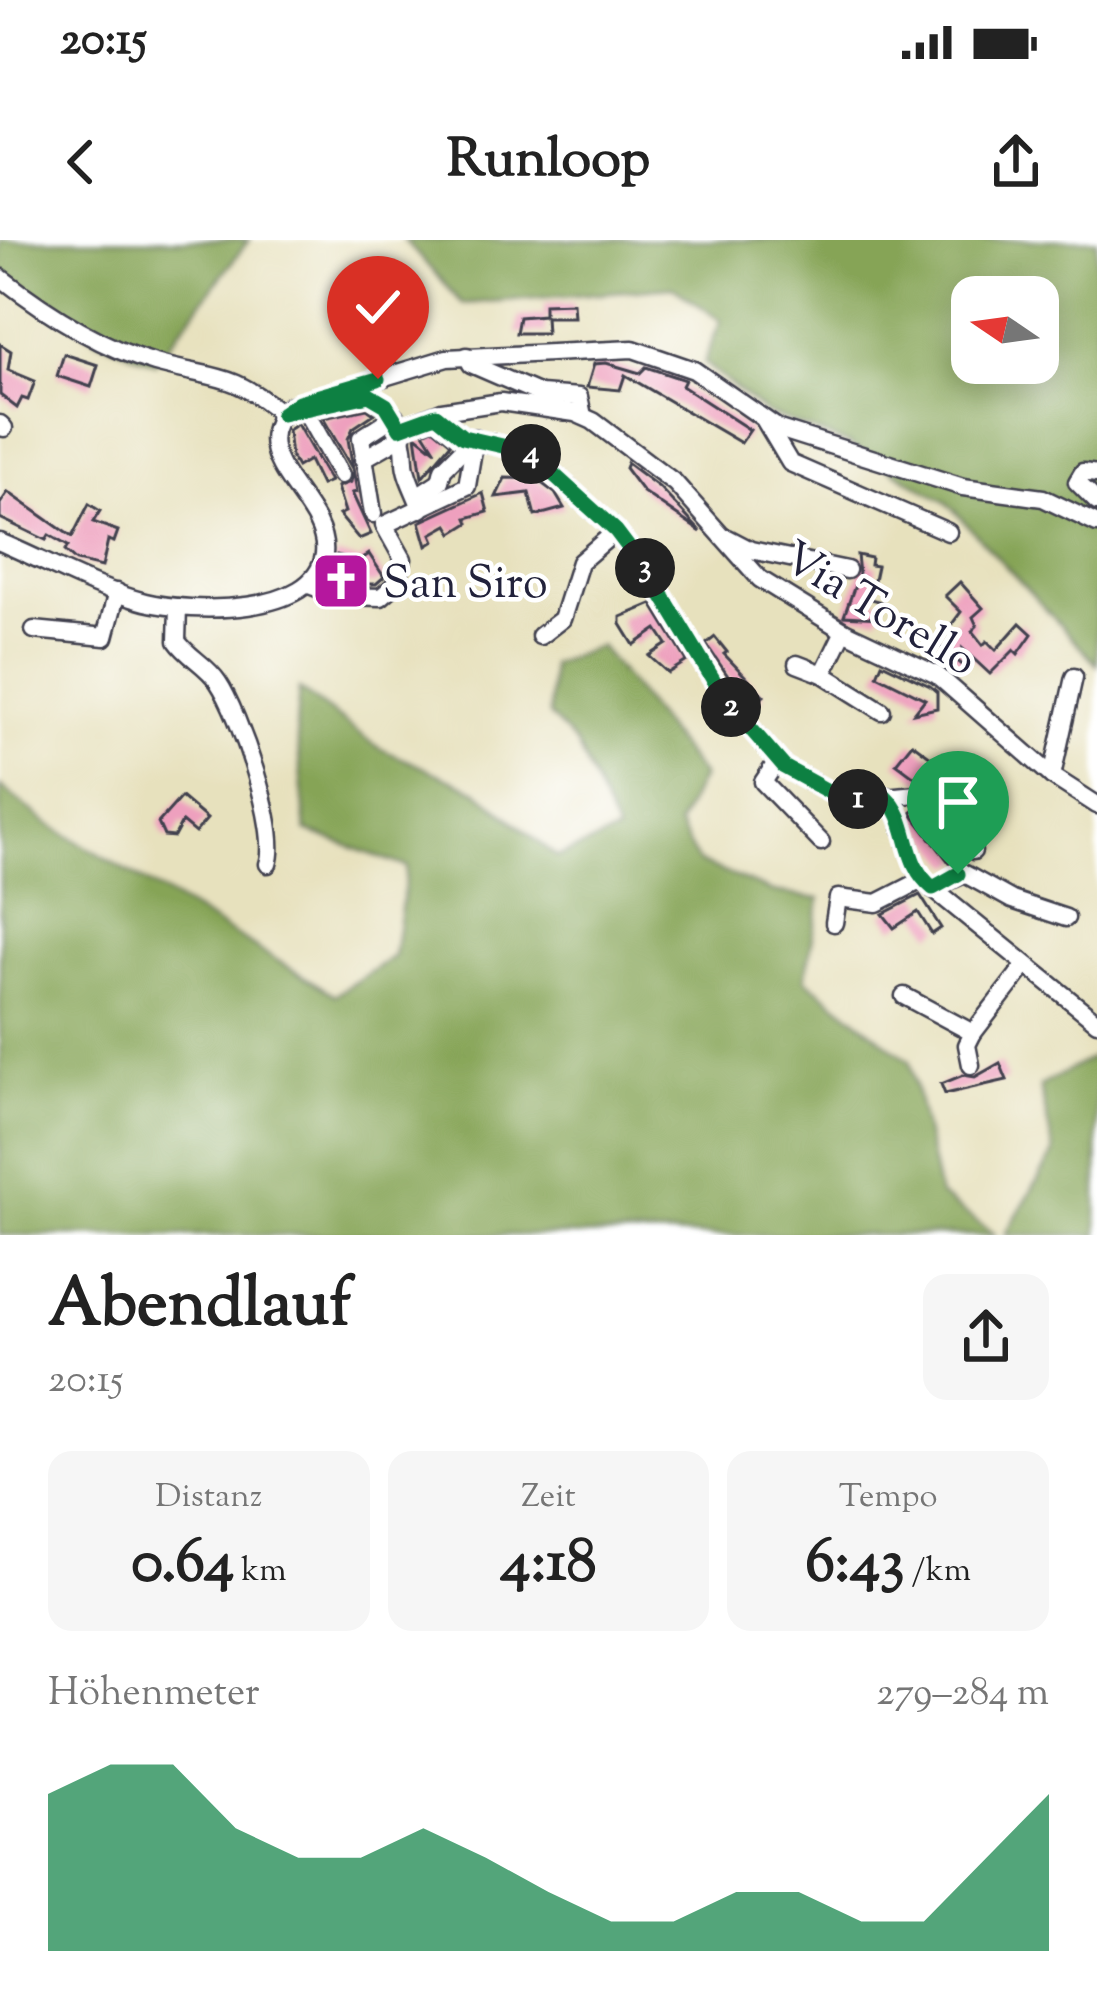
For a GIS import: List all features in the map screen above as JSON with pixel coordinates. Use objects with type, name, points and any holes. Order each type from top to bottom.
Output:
[{"type":"street","points":[[0,277],[98,340],[155,363],[239,381],[282,414],[369,395],[447,358]]},
{"type":"street","points":[[0,542],[117,592],[178,607],[282,600],[309,586],[322,563],[323,540],[273,450],[282,414],[299,402],[447,358],[572,348],[647,352],[694,370],[765,422],[963,487],[1053,501],[1097,524]]},
{"type":"street","name":"Via Torello","points":[[467,356],[471,364],[541,394],[579,398],[583,416],[675,482],[760,579],[844,631],[937,675],[1052,776],[1097,805]]},
{"type":"street","points":[[369,395],[399,427],[419,503]]},
{"type":"street","points":[[373,514],[362,438],[436,415],[516,402],[583,416]]},
{"type":"street","points":[[306,412],[341,475]]},
{"type":"street","points":[[436,415],[448,429],[529,452],[616,531],[653,580],[725,699],[778,760],[811,785],[844,800],[926,793],[973,851]]},
{"type":"street","points":[[765,422],[790,463],[948,532]]},
{"type":"street","points":[[309,586],[366,599],[390,592],[403,559],[384,524],[419,503],[470,483],[474,438]]},
{"type":"street","points":[[419,503],[474,438]]},
{"type":"street","points":[[1097,474],[1083,472],[1077,482],[1097,502]]},
{"type":"street","points":[[540,636],[562,619],[580,562],[616,531]]},
{"type":"street","points":[[727,538],[751,550],[847,570]]},
{"type":"street","points":[[34,630],[105,638],[117,592]]},
{"type":"street","points":[[178,607],[177,641],[214,676],[230,705],[270,828],[268,864]]},
{"type":"street","points":[[824,674],[844,631]]},
{"type":"street","points":[[797,664],[824,674],[882,711]]},
{"type":"street","points":[[1052,776],[1074,677]]},
{"type":"street","points":[[778,760],[763,782],[821,842]]},
{"type":"street","points":[[886,797],[898,810],[905,850],[927,884],[1094,1021]]},
{"type":"street","points":[[834,923],[838,898],[878,903],[965,874],[1012,900],[1066,918]]},
{"type":"street","points":[[970,1065],[967,1045],[973,1033],[1024,967]]},
{"type":"street","points":[[904,996],[973,1033]]},
{"type":"green space","points":[[0,240],[249,240],[155,363],[98,340],[0,277]]},
{"type":"green space","points":[[404,240],[1097,240],[1097,665],[947,503],[849,444],[765,413],[704,363],[721,320],[673,287],[463,304]]},
{"type":"green space","points":[[600,646],[702,776],[678,825],[698,862],[773,892],[820,899],[805,979],[910,1061],[939,1195],[996,1235],[0,1235],[0,786],[47,823],[335,995],[394,956],[407,867],[306,831],[296,726],[299,689],[379,748],[477,791],[557,857],[617,833],[577,745],[549,715],[551,664]]},
{"type":"green space","points":[[1097,1055],[1097,1235],[1005,1235],[1054,1153],[1040,1086]]},
{"type":"building","points":[[573,303],[574,317],[545,317],[546,333],[516,333],[519,317],[544,315],[544,304]]},
{"type":"building","points":[[0,344],[11,351],[8,370],[35,381],[28,400],[22,398],[17,408],[0,395]]},
{"type":"building","points":[[64,354],[98,365],[91,387],[57,376]]},
{"type":"building","points":[[594,364],[640,373],[646,367],[685,380],[682,386],[750,430],[741,443],[625,375],[620,390],[587,387]]},
{"type":"building","points":[[367,409],[374,414],[353,428],[348,439],[357,492],[352,493],[371,534],[359,539],[339,515],[345,512],[337,487],[351,482],[353,470],[323,418]]},
{"type":"building","points":[[297,424],[330,481],[321,485],[309,460],[297,467],[291,457],[288,430]]},
{"type":"building","points":[[433,428],[451,443],[422,477],[416,435],[436,451],[424,432]]},
{"type":"building","points":[[627,463],[659,487],[701,532],[643,492],[625,468]]},
{"type":"building","points":[[505,478],[536,479],[555,493],[564,508],[535,516],[529,493],[496,497]]},
{"type":"building","points":[[8,492],[72,537],[89,504],[100,511],[93,522],[118,531],[114,542],[108,540],[102,567],[76,561],[65,551],[68,546],[49,535],[46,540],[0,518],[0,504]]},
{"type":"building","points":[[483,493],[488,512],[467,518],[469,523],[453,533],[448,525],[432,534],[435,541],[427,546],[420,522]]},
{"type":"building","points":[[369,554],[384,577],[376,584],[367,584],[358,571],[357,584],[330,579],[337,555],[359,561]]},
{"type":"building","points":[[857,555],[871,558],[870,565],[877,566],[870,599],[882,602],[879,618],[844,616],[859,574]]},
{"type":"building","points":[[960,582],[983,608],[973,617],[977,626],[972,631],[983,645],[987,641],[996,650],[1020,623],[1032,634],[1018,654],[1014,650],[990,674],[963,649],[966,668],[937,644],[961,612],[945,596]]},
{"type":"building","points":[[652,604],[687,661],[668,673],[649,656],[667,644],[657,629],[634,645],[621,624],[621,617]]},
{"type":"building","points":[[715,637],[724,654],[764,696],[750,708],[706,644]]},
{"type":"building","points":[[882,663],[930,686],[937,692],[937,708],[914,713],[925,699],[877,675]]},
{"type":"building","points":[[912,743],[935,760],[920,781],[896,763]]},
{"type":"building","points":[[949,779],[991,832],[980,840],[938,787]]},
{"type":"building","points":[[181,797],[207,819],[195,833],[182,822],[174,837],[164,836],[158,823]]},
{"type":"building","points":[[920,806],[963,859],[956,864],[952,866],[911,813]]},
{"type":"building","points":[[920,895],[941,928],[932,934],[918,912],[894,928],[883,914]]},
{"type":"building","points":[[1000,1063],[1007,1080],[945,1094],[941,1084],[963,1075],[975,1077]]},
{"type":"place","name":"San Siro","points":[[341,581]]},
{"type":"route","points":[[378,379],[299,402],[282,414],[369,395],[386,405],[400,428],[436,415],[463,437],[529,452],[636,554],[725,699],[784,767],[844,800],[886,797],[898,810],[905,850],[922,880],[933,888],[958,874]]}]
